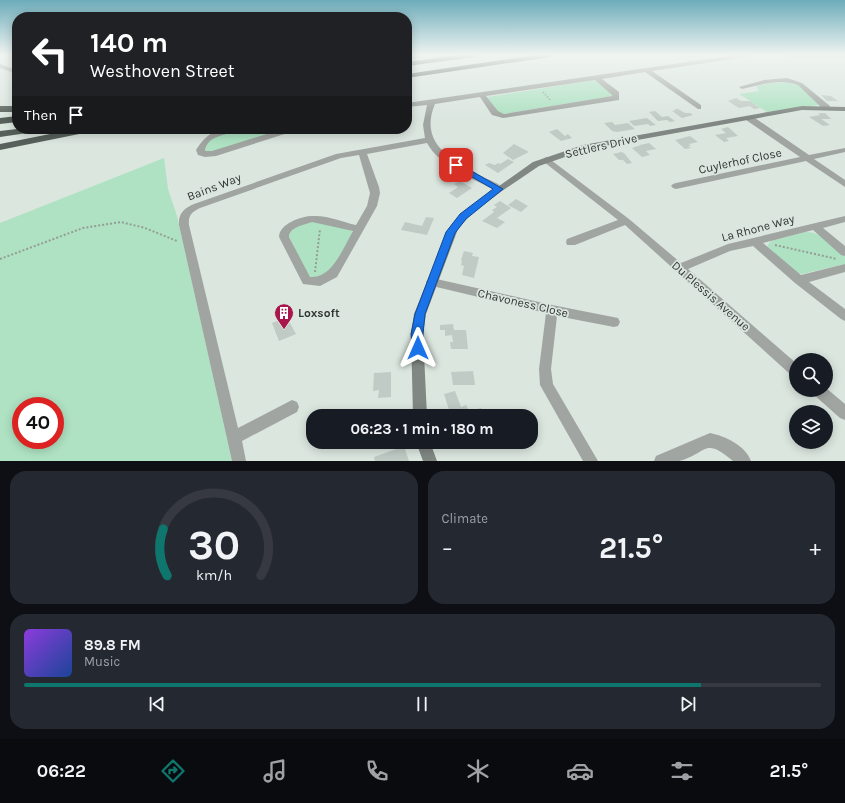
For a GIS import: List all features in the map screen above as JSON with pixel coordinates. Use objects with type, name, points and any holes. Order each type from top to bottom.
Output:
[{"type":"highway","points":[[0,109],[12,109]]},
{"type":"highway","points":[[0,121],[12,120]]},
{"type":"highway","points":[[0,134],[12,132]]},
{"type":"highway","points":[[0,147],[64,134]]},
{"type":"street","points":[[480,94],[493,111],[501,116],[616,98],[616,94],[596,77]]},
{"type":"street","points":[[412,104],[599,77]]},
{"type":"street","points":[[655,77],[698,107]]},
{"type":"street","points":[[742,87],[769,82],[795,81],[827,108]]},
{"type":"street","points":[[432,102],[427,124],[429,140],[436,150],[445,158],[499,189]]},
{"type":"street","name":"Settlers Drive","points":[[420,409],[418,328],[420,314],[449,237],[457,223],[467,213],[499,189],[529,168],[547,160],[586,147],[802,108],[845,109]]},
{"type":"street","points":[[749,118],[845,184]]},
{"type":"street","points":[[214,134],[209,136],[200,150],[201,153],[210,154],[274,134]]},
{"type":"street","name":"Bains Way","points":[[238,461],[188,244],[183,215],[191,208],[332,158],[429,140]]},
{"type":"street","name":"Cuylerhof Close","points":[[676,186],[845,150]]},
{"type":"street","points":[[358,229],[320,220],[309,220],[288,227],[284,232],[284,237],[304,278],[307,281],[314,282],[325,280],[333,274],[372,206],[375,193],[362,152]]},
{"type":"street","name":"Du Plessis Avenue","points":[[547,160],[626,221],[789,365]]},
{"type":"street","name":"La Rhone Way","points":[[679,268],[728,248],[845,219]]},
{"type":"street","points":[[571,242],[626,221]]},
{"type":"street","points":[[814,226],[841,256]]},
{"type":"street","points":[[754,241],[798,280],[845,316]]},
{"type":"street","points":[[798,280],[845,268]]},
{"type":"street","name":"Chavoness Close","points":[[432,282],[552,310],[614,322]]},
{"type":"street","points":[[552,310],[544,369],[547,385],[592,461]]},
{"type":"street","points":[[826,397],[845,413]]},
{"type":"street","points":[[233,438],[292,407]]},
{"type":"street","points":[[661,461],[710,440],[723,443],[744,461]]},
{"type":"street","points":[[426,449],[430,461]]},
{"type":"path","points":[[537,86],[558,108]]},
{"type":"path","points":[[314,282],[320,220]]},
{"type":"path","points":[[0,259],[83,228],[121,222],[145,228],[188,244]]},
{"type":"path","points":[[754,241],[841,256]]},
{"type":"green space","points":[[595,80],[613,96],[503,114],[498,113],[487,97]]},
{"type":"green space","points":[[792,82],[799,85],[819,105],[767,112],[739,94],[759,91],[756,86],[772,83]]},
{"type":"green space","points":[[217,134],[270,134],[215,151],[205,151],[209,139]]},
{"type":"green space","points":[[164,158],[168,189],[177,216],[232,461],[0,461],[0,223]]},
{"type":"green space","points":[[315,221],[351,229],[353,233],[329,275],[311,278],[306,274],[288,234],[300,225]]},
{"type":"green space","points":[[806,232],[817,234],[832,244],[845,256],[845,264],[802,274],[795,272],[767,246],[771,241]]},
{"type":"building","points":[[821,95],[831,96],[838,101],[827,101]]},
{"type":"building","points":[[736,98],[741,101],[750,101],[760,108],[754,109],[750,106],[739,108],[728,101]]},
{"type":"building","points":[[674,109],[678,109],[693,115],[682,118],[672,111],[676,110]]},
{"type":"building","points":[[655,111],[662,117],[668,116],[675,121],[658,121],[649,112]]},
{"type":"building","points":[[818,113],[825,113],[831,119],[821,119],[830,125],[823,126],[809,117],[820,115]]},
{"type":"building","points":[[647,118],[656,125],[650,126],[648,124],[634,126],[629,121]]},
{"type":"building","points":[[612,122],[615,125],[628,123],[635,129],[617,132],[612,131],[604,123]]},
{"type":"building","points":[[728,127],[738,136],[726,138],[729,141],[724,142],[715,135],[726,133],[721,129]]},
{"type":"building","points":[[557,129],[565,136],[568,134],[572,138],[561,141],[549,132]]},
{"type":"building","points":[[690,136],[698,142],[689,144],[691,146],[688,146],[691,148],[685,149],[675,140]]},
{"type":"building","points":[[649,143],[656,149],[646,151],[650,155],[642,157],[632,148],[640,145]]},
{"type":"building","points":[[514,144],[529,152],[513,160],[503,153]]},
{"type":"building","points":[[621,152],[624,153],[632,163],[627,164],[623,160],[619,160],[613,154]]},
{"type":"building","points":[[508,159],[514,162],[498,173],[485,165],[489,163],[495,165],[498,163],[500,164]]},
{"type":"building","points":[[460,181],[472,188],[457,198],[449,193],[458,187],[454,184]]},
{"type":"building","points":[[516,199],[528,206],[521,212],[508,205]]},
{"type":"building","points":[[500,201],[511,208],[497,218],[505,222],[497,228],[482,221],[494,212],[492,210],[497,207],[494,205]]},
{"type":"building","points":[[426,217],[434,218],[427,235],[401,230],[405,222],[422,226]]},
{"type":"building","points":[[464,251],[473,253],[472,256],[479,257],[474,278],[462,275],[464,266],[461,265],[461,260]]},
{"type":"building","name":"Loxsoft","points":[[281,319],[283,326],[290,323],[296,334],[279,341],[272,323]]},
{"type":"building","points":[[453,324],[454,330],[466,330],[468,349],[451,349],[450,342],[453,342],[452,335],[445,336],[445,330],[440,330],[440,325]]},
{"type":"building","points":[[473,371],[475,385],[453,385],[451,372]]},
{"type":"building","points":[[391,372],[391,397],[378,398],[379,390],[373,391],[374,373]]},
{"type":"building","points":[[455,391],[461,407],[466,405],[468,409],[449,409],[444,394]]},
{"type":"building","points":[[396,449],[405,449],[409,461],[375,461],[374,457]]},
{"type":"place","name":"Loxsoft","points":[[284,330]]},
{"type":"route","points":[[418,348],[417,334],[420,314],[451,232],[463,216],[499,189],[456,165]]}]
